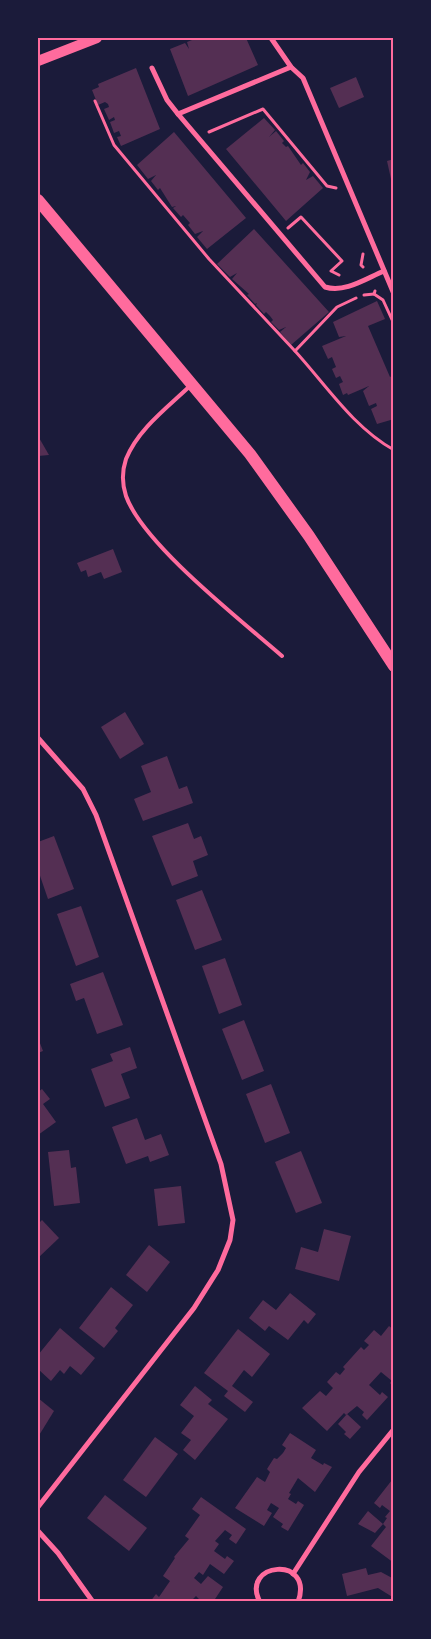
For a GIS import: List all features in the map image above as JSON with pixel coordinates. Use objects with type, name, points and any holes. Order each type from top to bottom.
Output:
[{"type":"main road","points":[[38,61],[97,38]]},
{"type":"main road","points":[[38,200],[250,454],[310,536],[394,666]]},
{"type":"street","points":[[271,38],[291,67],[303,78],[394,294]]},
{"type":"street","points":[[178,114],[291,67]]},
{"type":"street","points":[[152,68],[167,100],[178,114],[325,287],[335,290],[348,287],[384,271]]},
{"type":"street","points":[[38,738],[83,789],[96,815],[221,1164],[232,1220],[230,1240],[225,1255],[202,1296],[38,1507]]},
{"type":"street","points":[[293,1574],[359,1472],[394,1429]]},
{"type":"street","points":[[38,1531],[58,1553],[93,1602]]},
{"type":"street","points":[[260,1602],[257,1590],[262,1576],[275,1569],[283,1569],[293,1574],[300,1582],[301,1589],[298,1602]]},
{"type":"lane","points":[[192,384],[146,427],[126,459],[122,480],[127,498],[139,520],[157,542],[200,584],[282,656]]},
{"type":"path","points":[[95,101],[114,145],[209,259],[295,351],[342,406],[380,442],[394,450]]},
{"type":"path","points":[[208,132],[262,109],[327,186],[335,186],[339,195]]},
{"type":"path","points":[[289,227],[301,217],[342,261],[331,271],[337,275],[346,274]]},
{"type":"path","points":[[357,269],[362,266],[362,248]]},
{"type":"path","points":[[295,351],[337,307],[364,294],[374,293],[383,300],[394,324]]},
{"type":"building","points":[[197,38],[198,40],[204,38],[246,38],[258,65],[188,96],[170,49],[185,43],[189,49],[187,42]]},
{"type":"building","points":[[136,68],[160,129],[121,146],[117,137],[121,136],[119,131],[114,133],[110,122],[115,120],[114,117],[109,120],[104,109],[109,107],[108,104],[105,102],[98,105],[92,90],[99,87],[98,84]]},
{"type":"building","points":[[356,77],[364,97],[339,108],[330,88]]},
{"type":"building","points":[[264,118],[275,130],[269,137],[276,131],[284,141],[282,143],[286,147],[288,146],[301,165],[303,163],[310,172],[306,180],[313,176],[323,188],[286,221],[226,149]]},
{"type":"building","points":[[174,132],[246,218],[207,249],[197,237],[203,231],[195,234],[188,225],[190,223],[173,208],[176,206],[172,207],[160,188],[158,190],[151,181],[156,175],[148,179],[137,165]]},
{"type":"building","points":[[394,159],[394,188],[393,188],[387,161]]},
{"type":"building","points":[[254,229],[329,312],[291,345],[280,332],[286,327],[279,330],[271,322],[273,320],[270,316],[266,312],[264,314],[256,305],[257,303],[255,304],[247,295],[249,294],[232,279],[237,273],[230,277],[217,264]]},
{"type":"building","points":[[377,301],[385,319],[368,326],[390,377],[394,375],[394,419],[377,424],[371,409],[377,406],[376,403],[369,406],[363,391],[369,386],[348,395],[347,393],[343,395],[339,384],[343,382],[340,376],[336,378],[332,369],[336,367],[332,357],[328,359],[322,346],[346,336],[339,337],[333,322]]},
{"type":"building","points":[[38,436],[49,455],[38,456]]},
{"type":"building","points":[[113,549],[122,572],[104,579],[101,572],[88,577],[86,570],[81,572],[77,563]]},
{"type":"building","points":[[125,712],[144,744],[120,759],[101,727]]},
{"type":"building","points":[[167,756],[179,789],[187,786],[193,803],[143,821],[134,799],[151,792],[141,766]]},
{"type":"building","points":[[188,823],[194,839],[201,836],[208,855],[193,861],[198,876],[172,886],[152,836]]},
{"type":"building","points":[[54,836],[74,889],[48,899],[38,870],[38,842]]},
{"type":"building","points":[[202,890],[222,940],[195,950],[176,900]]},
{"type":"building","points":[[81,906],[99,957],[76,966],[57,914]]},
{"type":"building","points":[[225,958],[242,1005],[219,1014],[202,966]]},
{"type":"building","points":[[103,972],[123,1025],[97,1034],[84,998],[76,1001],[70,984]]},
{"type":"building","points":[[244,1020],[264,1071],[242,1080],[222,1029]]},
{"type":"building","points":[[38,1038],[43,1051],[38,1053]]},
{"type":"building","points":[[130,1047],[137,1068],[121,1074],[130,1098],[105,1107],[91,1069],[113,1061],[110,1054]]},
{"type":"building","points":[[271,1084],[290,1133],[265,1143],[246,1094]]},
{"type":"building","points":[[42,1089],[50,1099],[43,1104],[56,1122],[38,1135],[38,1092]]},
{"type":"building","points":[[137,1118],[145,1140],[161,1134],[169,1155],[150,1162],[148,1156],[126,1164],[112,1127]]},
{"type":"building","points":[[69,1150],[71,1168],[76,1167],[80,1203],[54,1206],[48,1152]]},
{"type":"building","points":[[301,1151],[322,1203],[296,1213],[275,1162]]},
{"type":"building","points":[[181,1186],[185,1223],[158,1226],[154,1189]]},
{"type":"building","points":[[42,1220],[59,1238],[38,1258],[38,1224]]},
{"type":"building","points":[[324,1229],[351,1236],[339,1281],[295,1269],[301,1247],[318,1252]]},
{"type":"building","points":[[149,1245],[170,1262],[147,1292],[126,1275]]},
{"type":"building","points":[[111,1287],[133,1305],[115,1328],[118,1331],[104,1348],[79,1328]]},
{"type":"building","points":[[290,1293],[316,1314],[308,1324],[304,1320],[288,1340],[269,1326],[265,1331],[249,1318],[263,1300],[276,1310]]},
{"type":"building","points":[[389,1326],[394,1330],[394,1387],[390,1383],[392,1381],[381,1372],[369,1385],[380,1395],[382,1392],[388,1397],[367,1420],[362,1415],[364,1412],[357,1406],[346,1415],[344,1413],[327,1431],[302,1408],[320,1391],[326,1396],[333,1388],[327,1382],[336,1372],[340,1375],[345,1369],[343,1367],[361,1347],[364,1350],[369,1345],[364,1341],[374,1330],[381,1336]]},
{"type":"building","points":[[60,1328],[95,1358],[81,1375],[70,1366],[64,1374],[60,1370],[51,1381],[38,1369],[38,1355]]},
{"type":"building","points":[[238,1329],[270,1354],[252,1377],[244,1370],[232,1386],[253,1402],[245,1412],[224,1396],[228,1391],[204,1373]]},
{"type":"building","points":[[195,1386],[212,1400],[208,1404],[228,1419],[195,1460],[183,1450],[191,1440],[181,1433],[194,1416],[180,1405]]},
{"type":"building","points":[[38,1398],[54,1411],[38,1437]]},
{"type":"building","points":[[347,1414],[361,1427],[350,1439],[344,1434],[346,1432],[338,1424]]},
{"type":"building","points":[[290,1433],[316,1450],[311,1458],[323,1465],[324,1463],[332,1467],[315,1492],[298,1478],[289,1493],[291,1494],[288,1499],[296,1504],[298,1501],[304,1505],[288,1531],[281,1527],[283,1524],[273,1517],[279,1508],[271,1503],[267,1510],[272,1513],[264,1526],[235,1508],[257,1477],[265,1482],[270,1472],[267,1469],[274,1458],[277,1459],[283,1453],[286,1448],[282,1445]]},
{"type":"building","points":[[155,1437],[178,1454],[146,1497],[123,1480]]},
{"type":"building","points":[[392,1480],[394,1481],[394,1563],[371,1546],[386,1527],[383,1524],[387,1518],[385,1517],[390,1511],[382,1505],[380,1508],[374,1503]]},
{"type":"building","points":[[105,1495],[147,1528],[129,1551],[87,1518]]},
{"type":"building","points":[[201,1497],[246,1529],[236,1544],[229,1539],[232,1535],[225,1530],[215,1541],[219,1544],[214,1551],[225,1559],[227,1556],[234,1561],[224,1574],[210,1564],[203,1575],[199,1572],[194,1578],[201,1584],[208,1576],[223,1587],[213,1602],[202,1602],[196,1596],[190,1602],[150,1602],[156,1594],[159,1597],[170,1581],[163,1576],[174,1557],[189,1539],[185,1536],[200,1515],[192,1509]]},
{"type":"building","points":[[368,1511],[383,1524],[375,1533],[358,1524]]},
{"type":"building","points":[[366,1568],[368,1575],[381,1572],[394,1579],[394,1598],[378,1588],[347,1596],[342,1574]]}]
